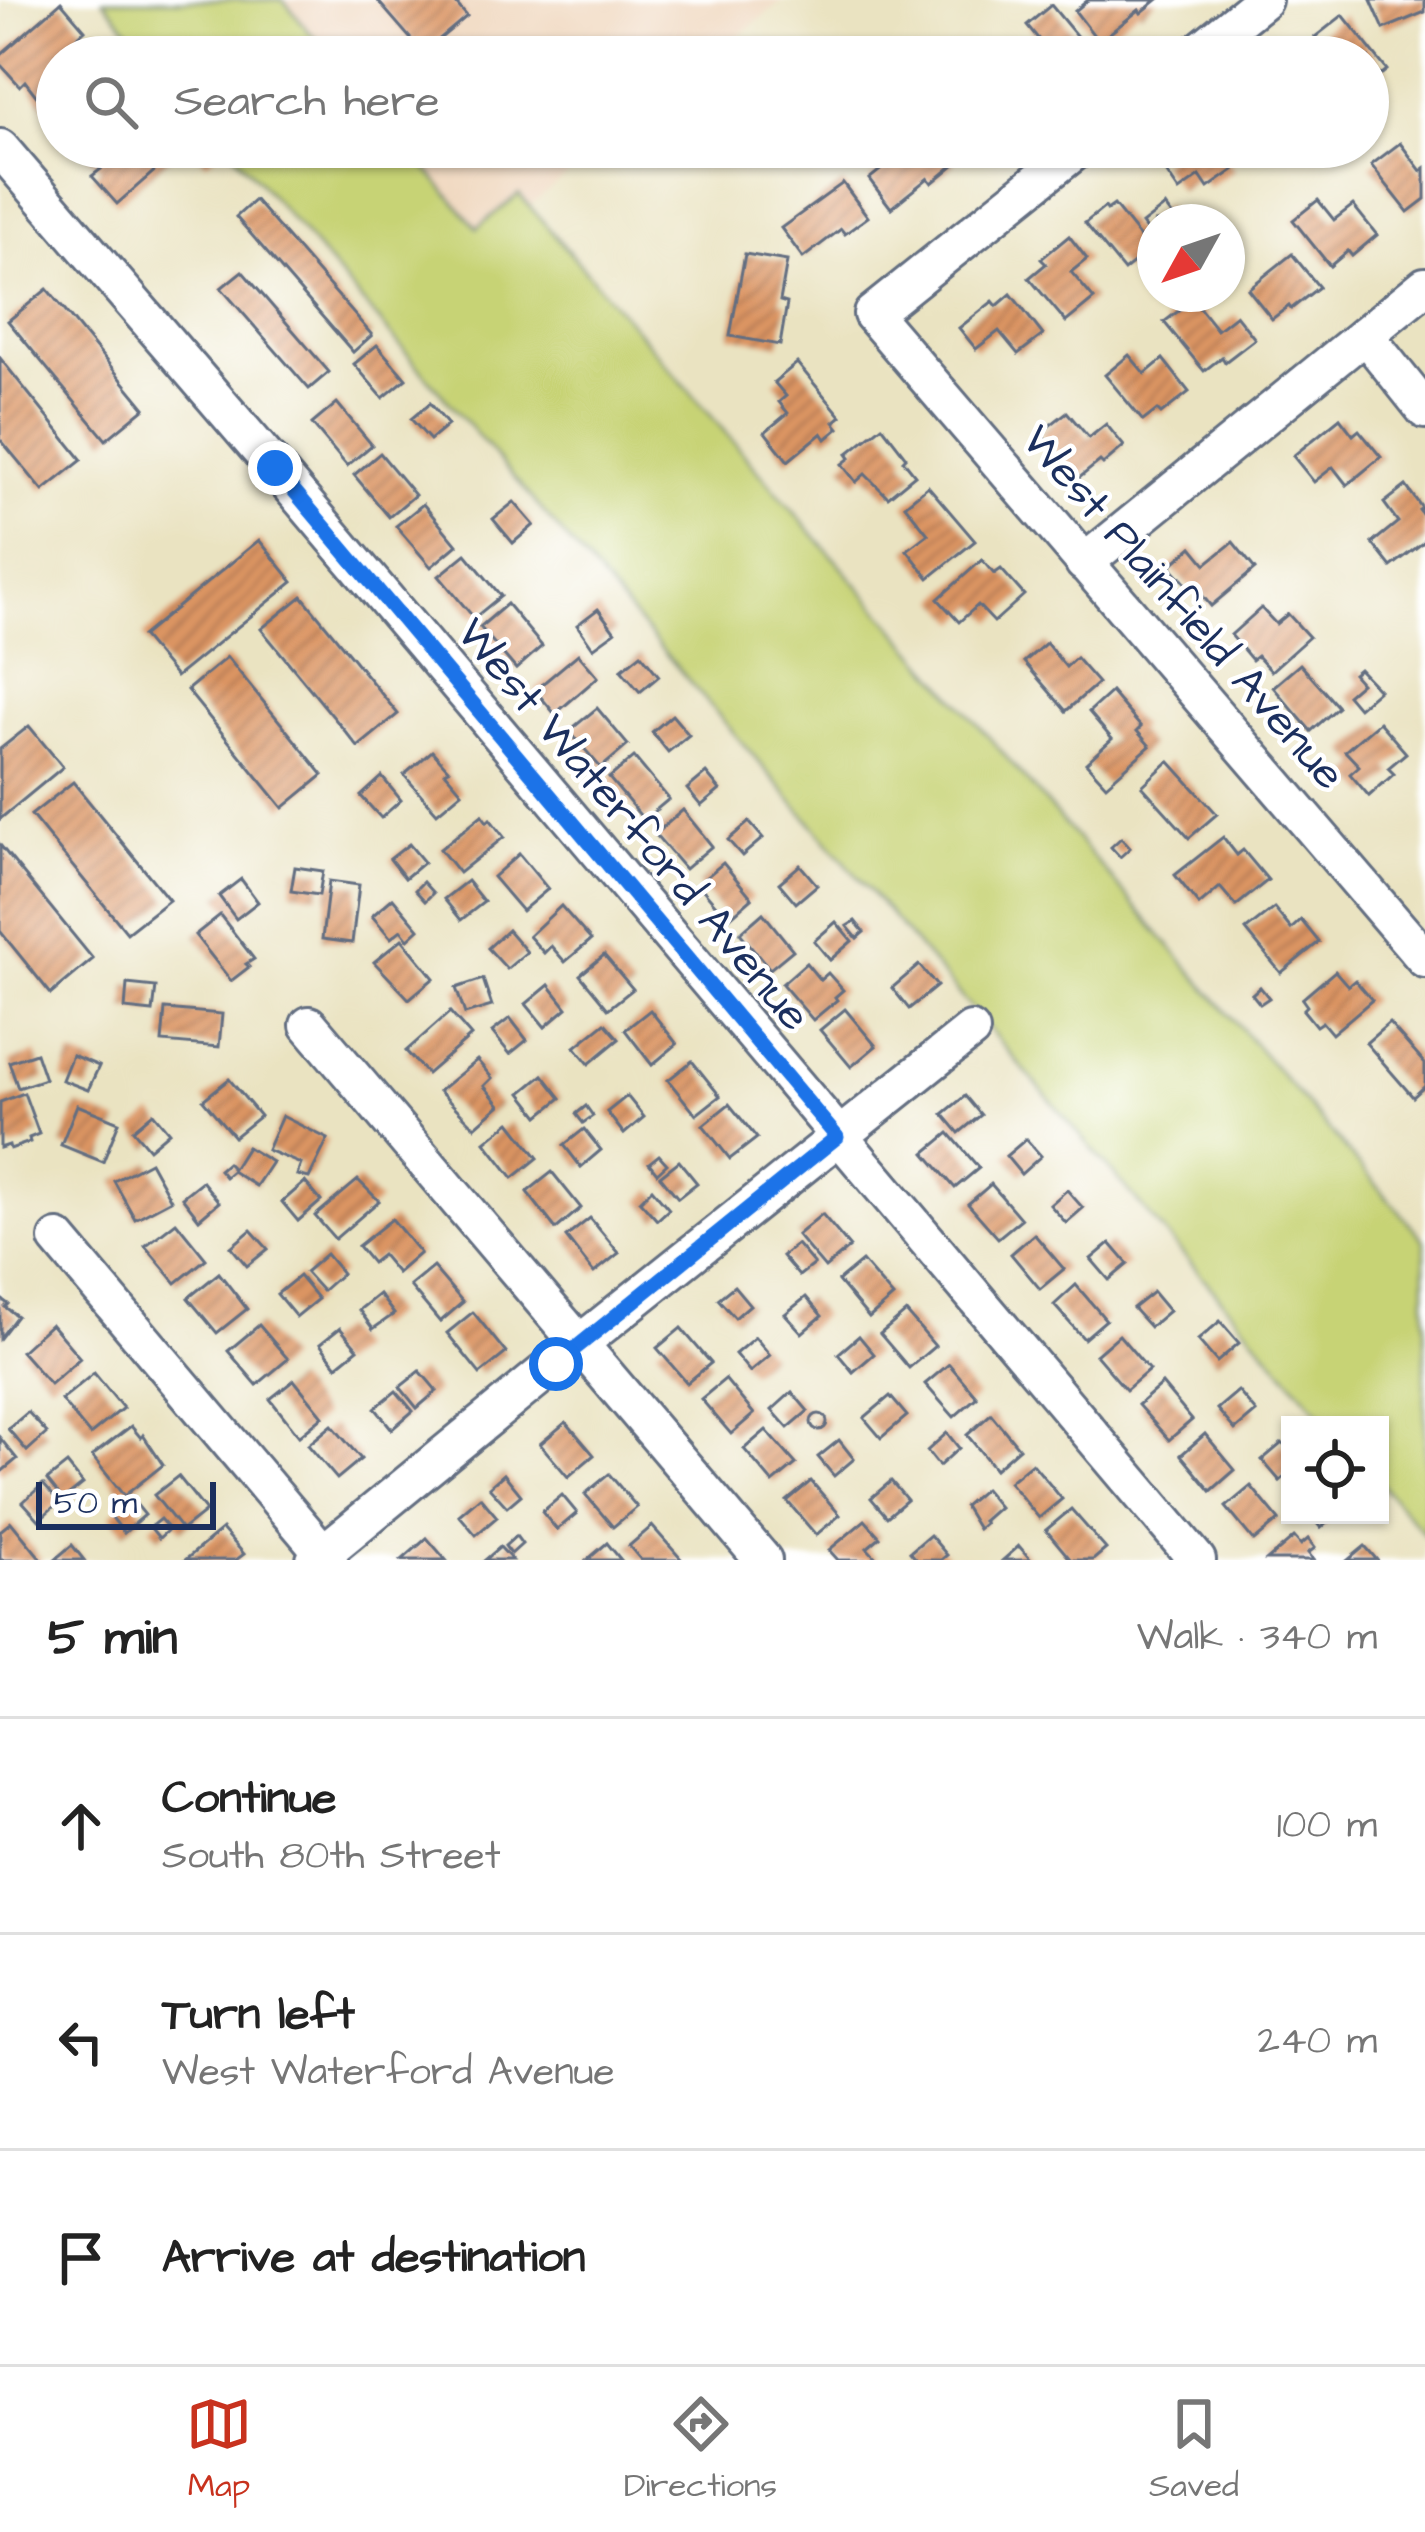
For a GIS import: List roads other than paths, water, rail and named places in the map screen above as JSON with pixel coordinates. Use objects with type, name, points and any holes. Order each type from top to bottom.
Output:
[{"type":"street","points":[[1218,36],[1263,0]]},
{"type":"street","name":"West Waterford Avenue","points":[[0,148],[1197,1560]]},
{"type":"street","name":"West Plainfield Avenue","points":[[1054,168],[872,314],[1425,959]]},
{"type":"street","points":[[1084,563],[1425,286]]},
{"type":"street","points":[[1365,335],[1425,410]]},
{"type":"street","points":[[309,1025],[763,1560]]},
{"type":"street","points":[[58,1239],[322,1558],[579,1344],[971,1031]]}]
